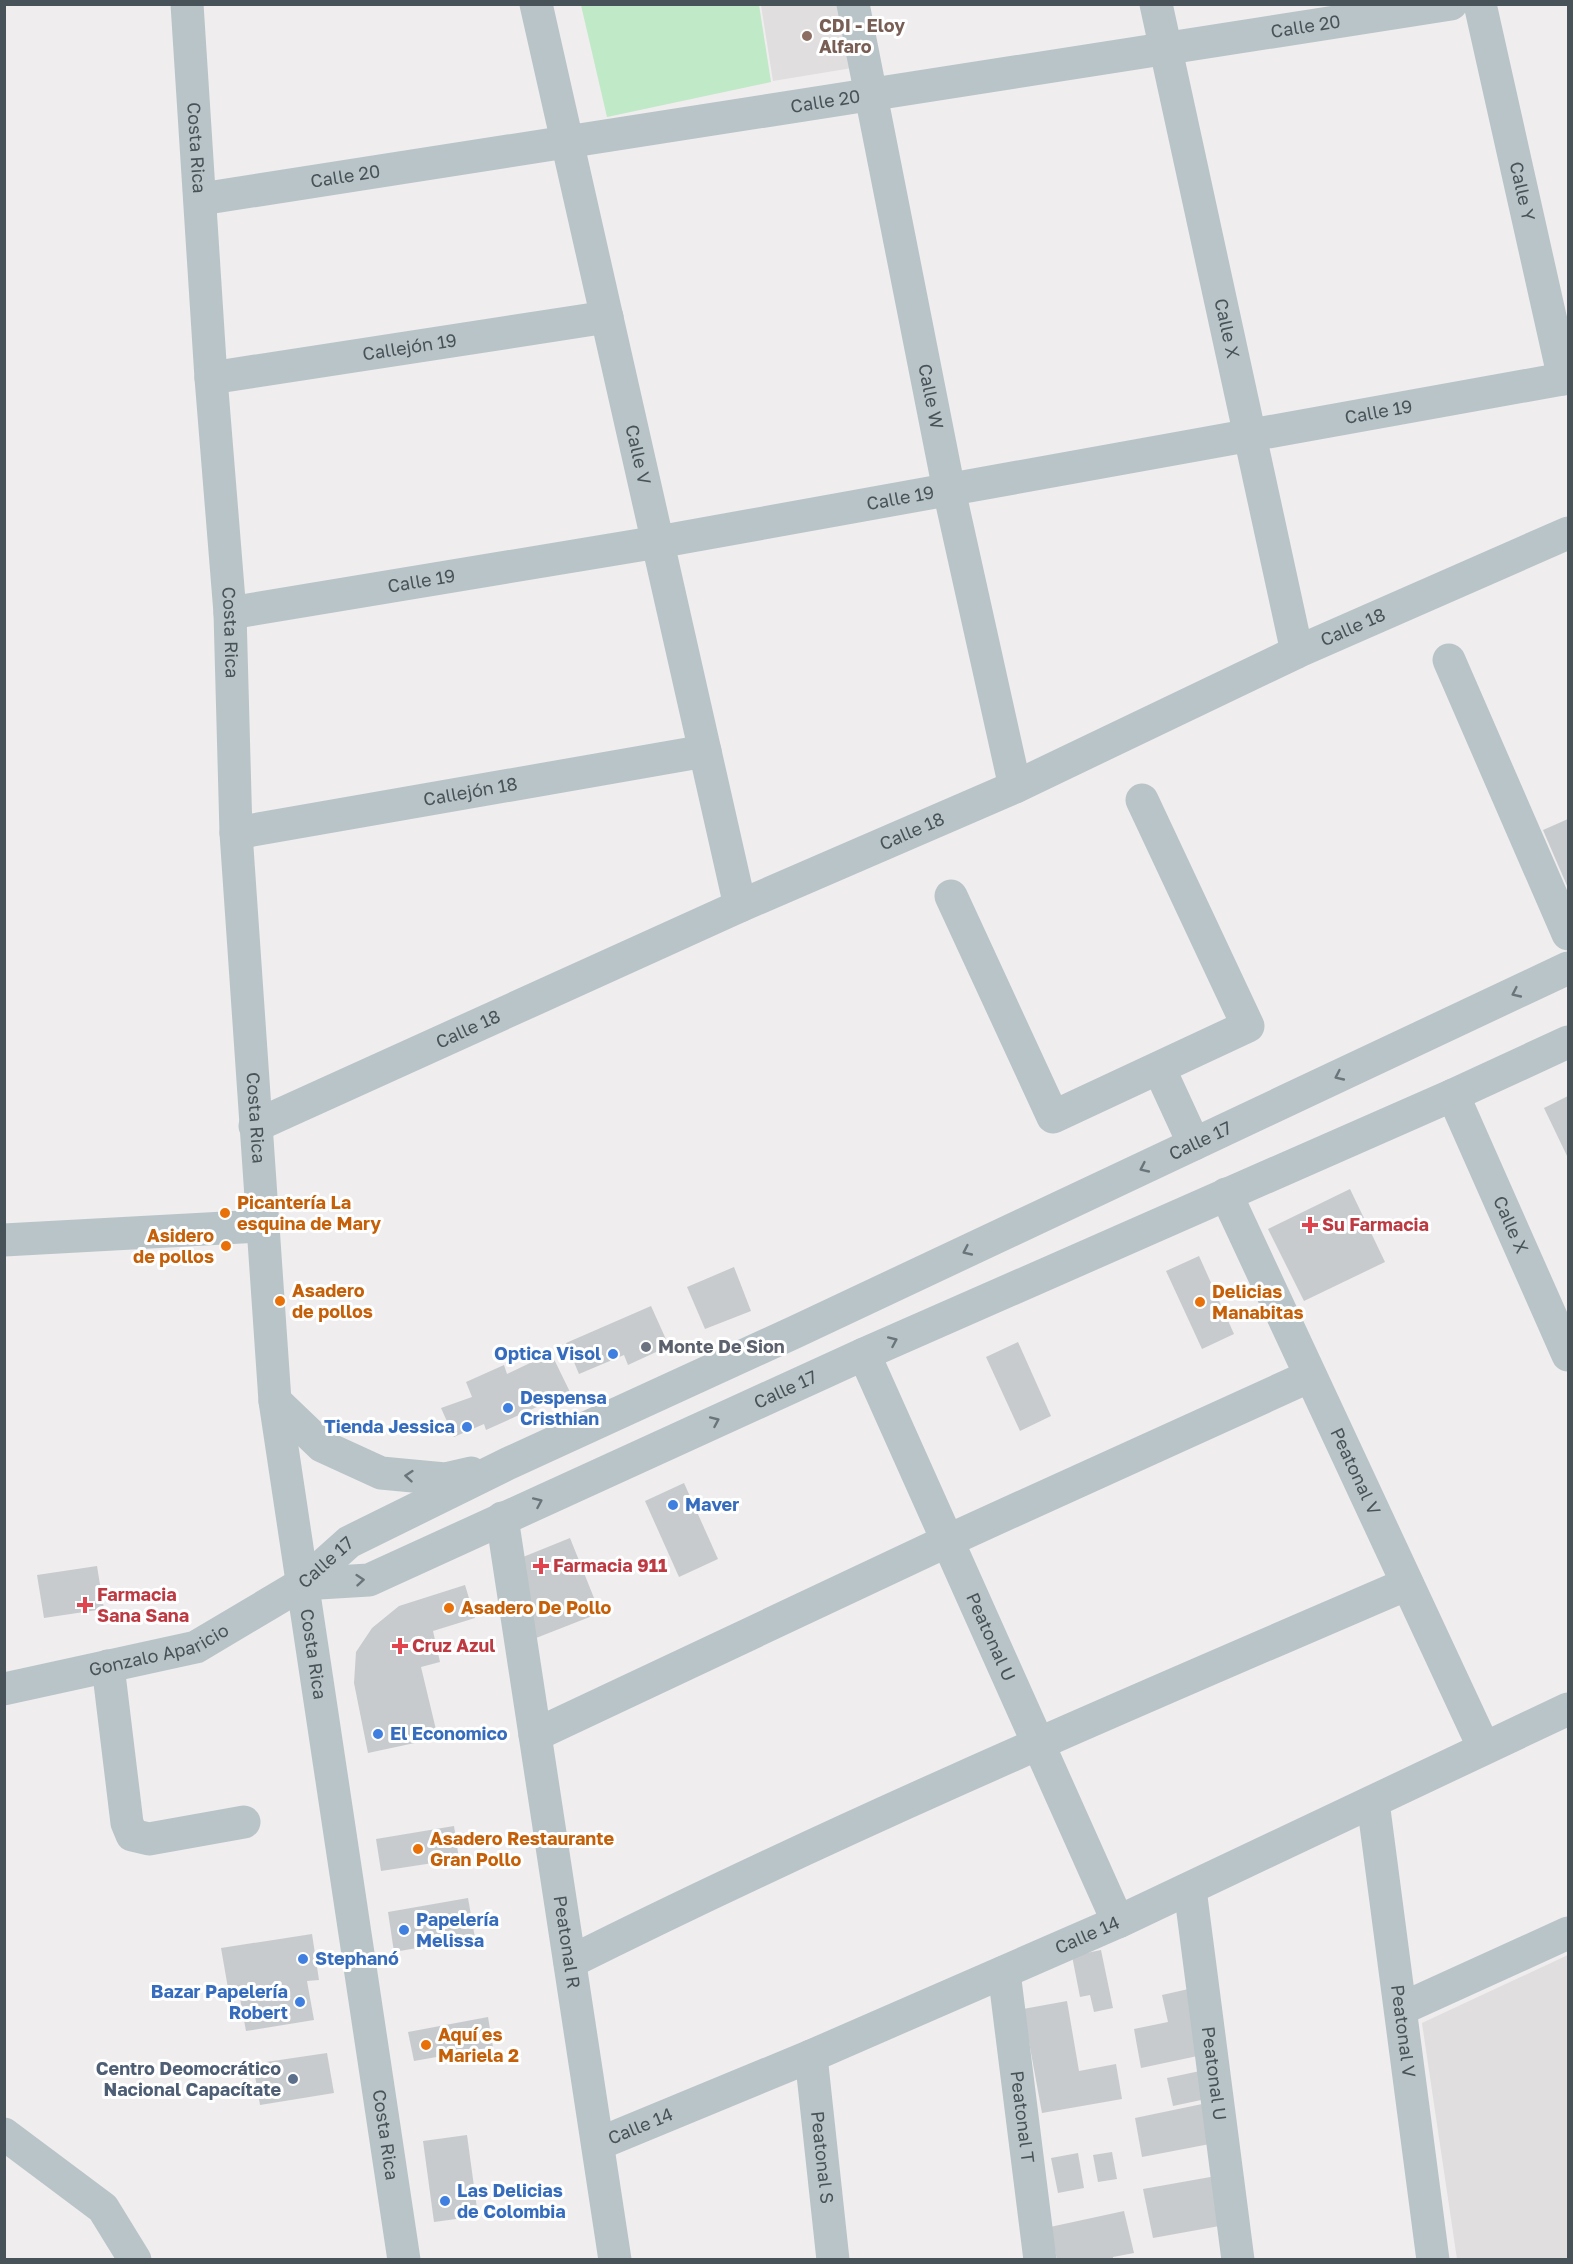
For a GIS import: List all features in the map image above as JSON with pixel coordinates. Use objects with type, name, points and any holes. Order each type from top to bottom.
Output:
[{"type":"street","name":"Costa Rica","points":[[186,4],[201,199],[211,378],[230,613],[236,833],[261,1226],[275,1401],[404,2259]]},
{"type":"street","name":"Calle V","points":[[536,4],[740,906]]},
{"type":"street","name":"Calle W","points":[[853,4],[949,490],[1015,787]]},
{"type":"street","name":"Calle X","points":[[1156,4],[1297,652]]},
{"type":"street","name":"Calle 20","points":[[201,199],[1451,4]]},
{"type":"street","name":"Calle Y","points":[[1480,4],[1566,379]]},
{"type":"street","name":"Callejón 19","points":[[211,378],[607,317]]},
{"type":"street","name":"Calle 19","points":[[230,613],[658,542],[1566,379]]},
{"type":"street","name":"Calle 18","points":[[255,1126],[740,906],[1015,787],[1297,652],[1569,533]]},
{"type":"street","points":[[1449,660],[1569,934]]},
{"type":"street","name":"Callejón 18","points":[[236,833],[705,751]]},
{"type":"street","points":[[951,896],[1053,1117],[1248,1026],[1142,800]]},
{"type":"street","name":"Calle 17","points":[[302,1584],[349,1542],[507,1464],[795,1332],[1569,968]]},
{"type":"street","name":"Calle 17","points":[[302,1584],[369,1580],[864,1354],[1569,1042]]},
{"type":"street","points":[[1159,1068],[1194,1144]]},
{"type":"street","name":"Calle X","points":[[1453,1095],[1557,1299],[1569,1355]]},
{"type":"street","name":"Peatonal V","points":[[1226,1194],[1484,1748]]},
{"type":"street","points":[[4,1240],[261,1226]]},
{"type":"street","name":"Peatonal U","points":[[864,1354],[1118,1922]]},
{"type":"street","points":[[535,1735],[947,1541],[1310,1376]]},
{"type":"street","points":[[275,1401],[322,1446],[381,1473],[445,1479],[507,1464]]},
{"type":"street","name":"Peatonal R","points":[[502,1518],[615,2259]]},
{"type":"street","name":"Gonzalo Aparicio","points":[[4,1689],[196,1647],[302,1584]]},
{"type":"street","points":[[570,1962],[710,1892],[1038,1743],[1407,1584]]},
{"type":"street","points":[[108,1666],[127,1824],[132,1835],[148,1839],[244,1822]]},
{"type":"street","name":"Calle 14","points":[[598,2144],[811,2056],[1118,1922],[1569,1708]]},
{"type":"street","name":"Peatonal V","points":[[1373,1802],[1433,2259]]},
{"type":"street","name":"Peatonal U","points":[[1190,1889],[1238,2259]]},
{"type":"street","points":[[1401,2009],[1569,1933]]},
{"type":"street","name":"Peatonal T","points":[[1004,1972],[1040,2259]]},
{"type":"street","name":"Peatonal S","points":[[811,2056],[833,2259]]},
{"type":"street","points":[[4,2134],[103,2208],[135,2259]]},
{"type":"shaded area","name":"CDI - Eloy Alfaro","points":[[761,5],[842,5],[852,68],[773,81]]},
{"type":"shaded area","points":[[1568,1955],[1568,2259],[1457,2259],[1422,2023]]},
{"type":"green space","points":[[581,5],[759,5],[771,82],[607,117]]},
{"type":"building","points":[[1568,819],[1568,888],[1543,830]]},
{"type":"building","points":[[1568,1096],[1568,1158],[1544,1108]]},
{"type":"building","points":[[1350,1189],[1385,1262],[1304,1301],[1268,1229]]},
{"type":"building","name":"Delicias Manabitas","points":[[1199,1256],[1234,1334],[1202,1349],[1166,1271]]},
{"type":"building","points":[[734,1267],[751,1311],[705,1329],[687,1287]]},
{"type":"building","points":[[651,1306],[669,1346],[628,1365],[624,1355],[579,1374],[566,1343]]},
{"type":"building","points":[[1018,1342],[1051,1416],[1020,1431],[986,1357]]},
{"type":"building","points":[[551,1353],[570,1392],[486,1430],[484,1424],[454,1437],[441,1408],[472,1397],[466,1382],[504,1365],[507,1374]]},
{"type":"building","points":[[684,1483],[718,1559],[679,1577],[645,1501]]},
{"type":"building","points":[[570,1538],[600,1613],[536,1638],[523,1557]]},
{"type":"building","points":[[97,1566],[104,1609],[44,1618],[37,1575]]},
{"type":"building","points":[[465,1585],[475,1618],[433,1631],[440,1662],[421,1667],[438,1738],[368,1753],[354,1683],[356,1652],[372,1628],[399,1606]]},
{"type":"building","name":"Asadero Restaurante Gran Pollo","points":[[454,1826],[459,1859],[381,1871],[376,1839]]},
{"type":"building","points":[[468,1898],[475,1938],[394,1952],[388,1912]]},
{"type":"building","points":[[312,1934],[319,1980],[307,1981],[314,2020],[246,2031],[239,1993],[229,1994],[221,1948]]},
{"type":"building","points":[[1101,1950],[1113,2008],[1094,2012],[1090,1995],[1080,1997],[1072,1956]]},
{"type":"building","points":[[1193,1988],[1207,2054],[1141,2068],[1134,2029],[1168,2022],[1162,1995]]},
{"type":"building","points":[[1067,2001],[1079,2071],[1116,2064],[1122,2099],[1042,2113],[1023,2009]]},
{"type":"building","points":[[488,2017],[493,2047],[414,2061],[408,2032]]},
{"type":"building","name":"Centro Deomocrático Nacional Capacítate","points":[[327,2053],[334,2093],[260,2105],[253,2064]]},
{"type":"building","points":[[1200,2071],[1206,2099],[1173,2106],[1167,2078]]},
{"type":"building","points":[[1207,2103],[1215,2143],[1142,2157],[1135,2118]]},
{"type":"building","points":[[467,2135],[478,2216],[434,2222],[423,2141]]},
{"type":"building","points":[[1112,2152],[1117,2179],[1098,2182],[1093,2155]]},
{"type":"building","points":[[1078,2153],[1084,2188],[1058,2193],[1051,2158]]},
{"type":"building","points":[[1216,2176],[1225,2225],[1153,2238],[1143,2189]]},
{"type":"building","points":[[1124,2211],[1134,2253],[1113,2257],[1113,2260],[1057,2260],[1050,2227]]},
{"type":"place","name":"CDI - Eloy Alfaro","points":[[807,36]]},
{"type":"place","name":"Picantería La esquina de Mary","points":[[225,1213]]},
{"type":"place","name":"Su Farmacia","points":[[1310,1225]]},
{"type":"place","name":"Asidero de pollos","points":[[226,1246]]},
{"type":"place","name":"Asadero de pollos","points":[[280,1301]]},
{"type":"place","name":"Delicias Manabitas","points":[[1200,1302]]},
{"type":"place","name":"Monte De Sion","points":[[646,1347]]},
{"type":"place","name":"Optica Visol","points":[[613,1354]]},
{"type":"place","name":"Despensa Cristhian","points":[[508,1408]]},
{"type":"place","name":"Tienda Jessica","points":[[467,1427]]},
{"type":"place","name":"Maver","points":[[673,1505]]},
{"type":"place","name":"Farmacia 911","points":[[541,1566]]},
{"type":"place","name":"Farmacia Sana Sana","points":[[85,1605]]},
{"type":"place","name":"Asadero De Pollo","points":[[449,1608]]},
{"type":"place","name":"Cruz Azul","points":[[400,1646]]},
{"type":"place","name":"El Economico","points":[[378,1734]]},
{"type":"place","name":"Asadero Restaurante Gran Pollo","points":[[418,1849]]},
{"type":"place","name":"Papelería Melissa","points":[[404,1930]]},
{"type":"place","name":"Stephanó","points":[[303,1959]]},
{"type":"place","name":"Bazar Papelería Robert","points":[[300,2002]]},
{"type":"place","name":"Aquí es Mariela 2","points":[[426,2045]]},
{"type":"place","name":"Centro Deomocrático Nacional Capacítate","points":[[293,2079]]},
{"type":"place","name":"Las Delicias de Colombia","points":[[445,2201]]}]
